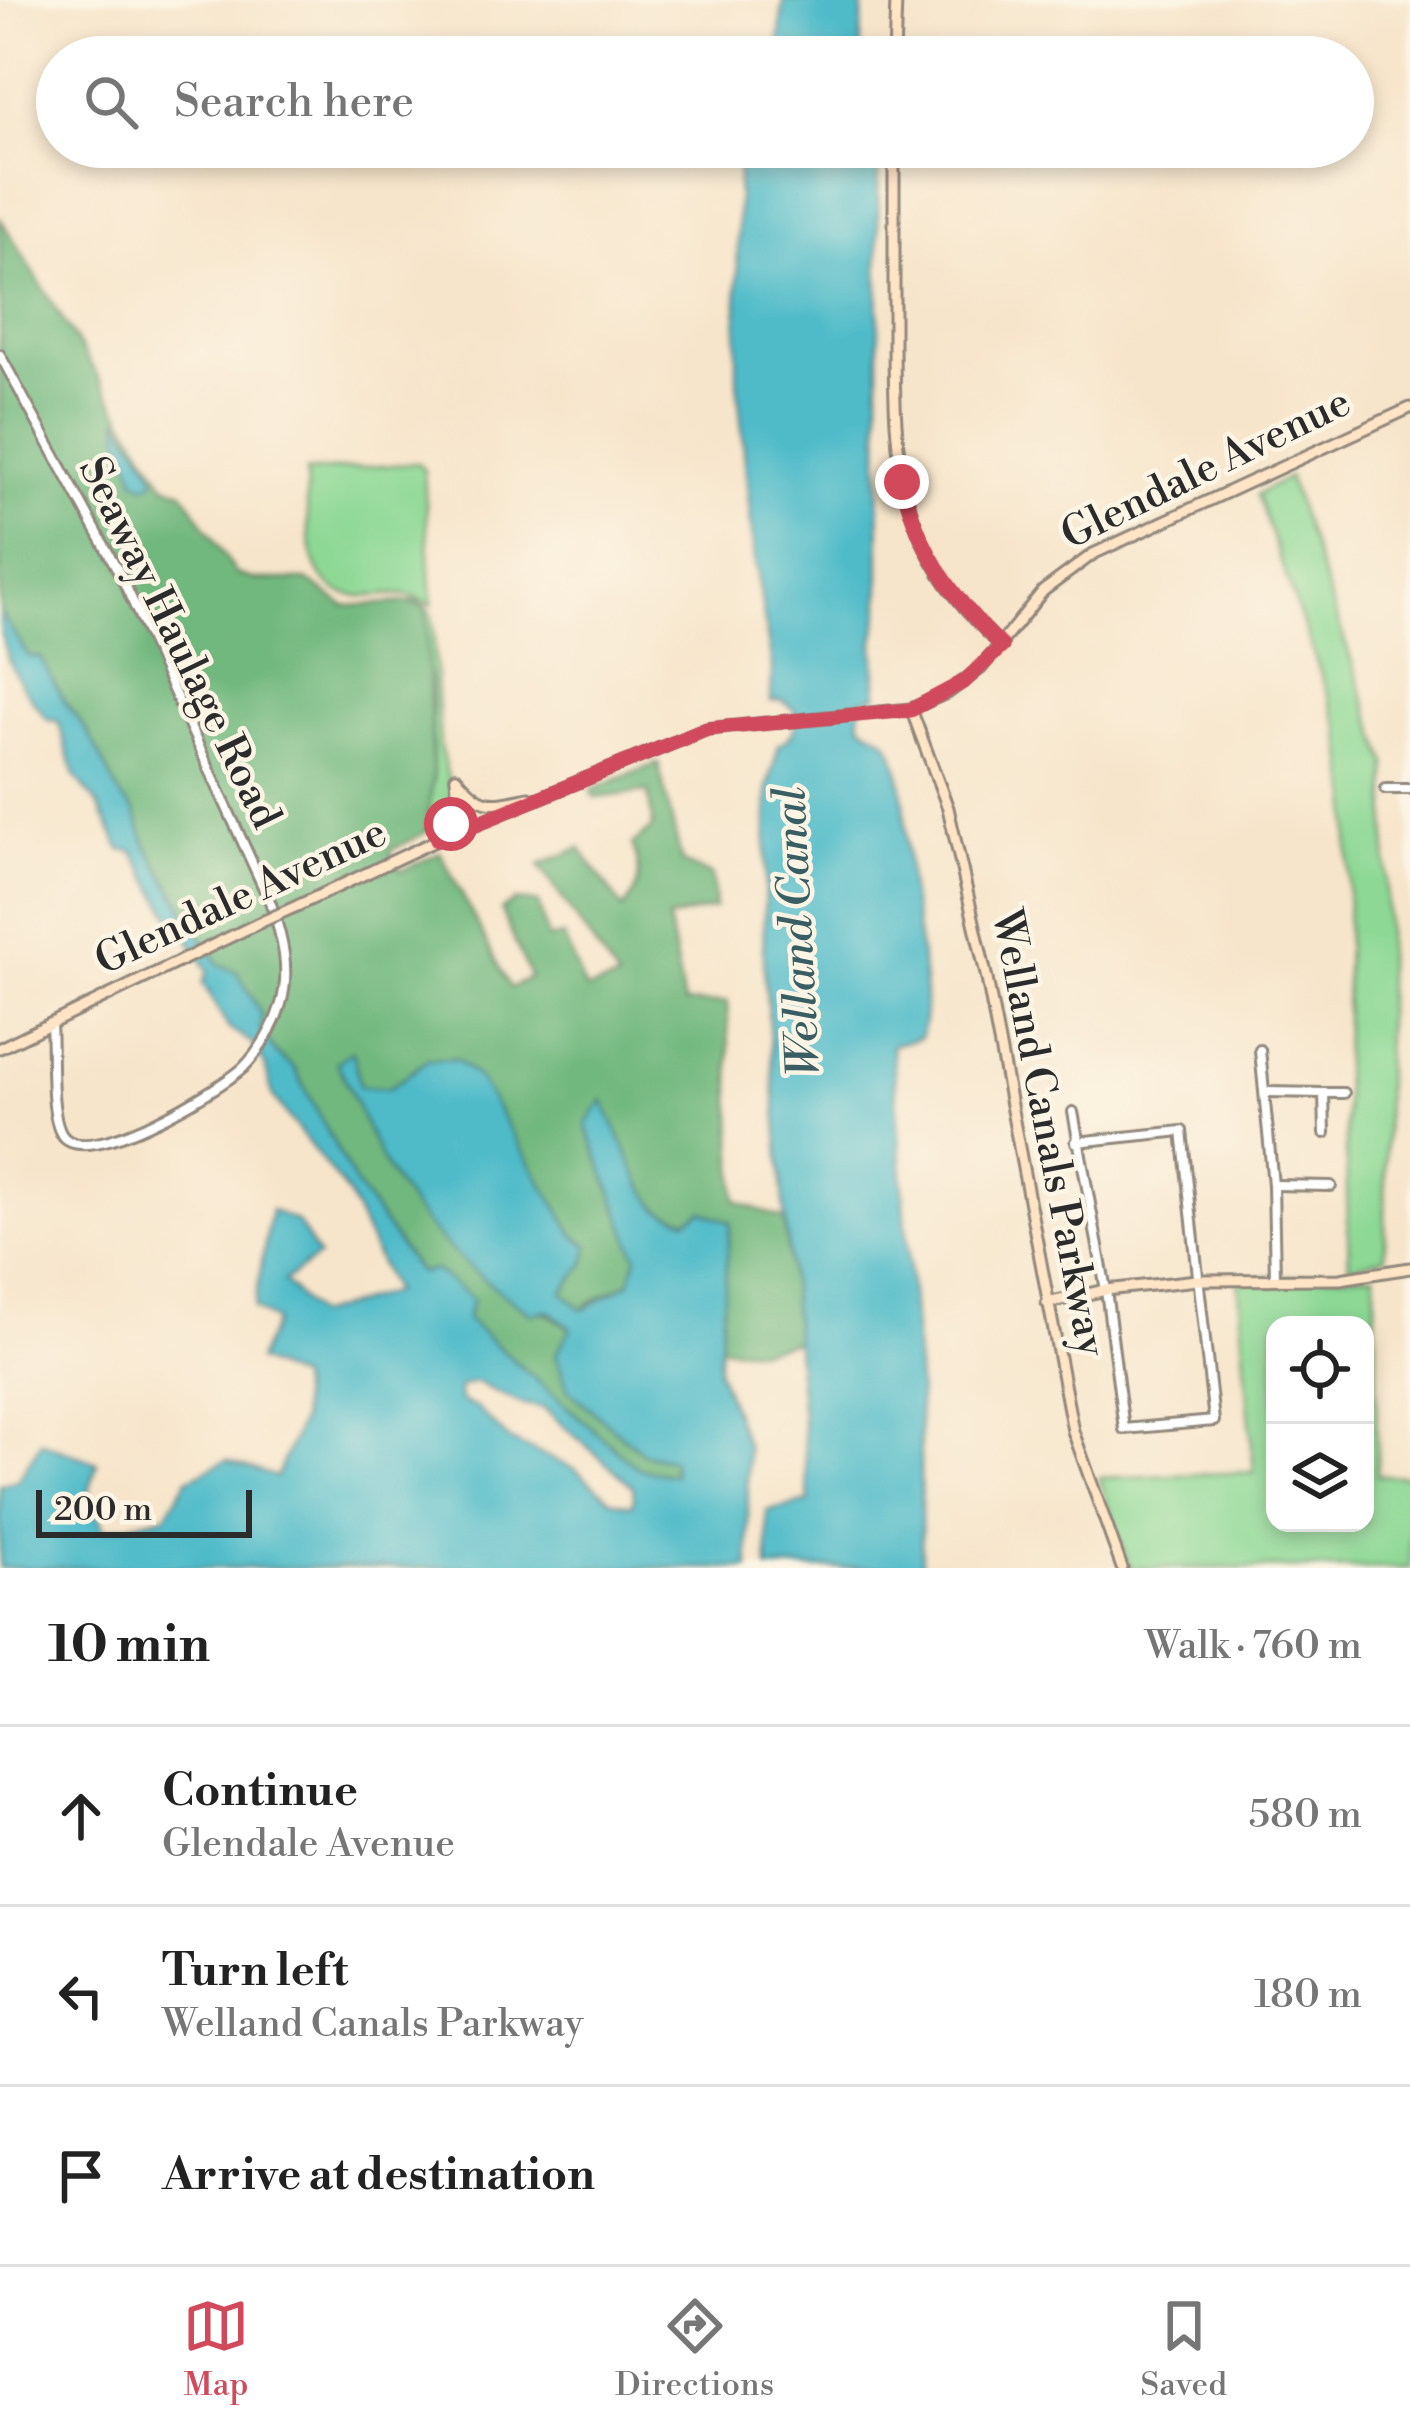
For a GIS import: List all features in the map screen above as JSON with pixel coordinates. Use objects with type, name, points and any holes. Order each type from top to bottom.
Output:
[{"type":"main road","points":[[895,36],[896,0]]},
{"type":"main road","points":[[894,168],[894,423],[902,482],[932,564],[961,605],[1002,646]]},
{"type":"main road","name":"Glendale Avenue","points":[[0,1048],[437,840],[707,729],[911,710],[965,681],[1002,646],[1043,590],[1093,554],[1410,408]]},
{"type":"main road","name":"Welland Canals Parkway","points":[[911,710],[948,808],[982,957],[1073,1432],[1122,1568]]},
{"type":"main road","points":[[437,840],[459,808],[456,777],[485,803],[547,794]]},
{"type":"main road","points":[[1047,1303],[1106,1290],[1197,1280],[1340,1279],[1410,1268]]},
{"type":"street","name":"Seaway Haulage Road","points":[[0,355],[121,576],[271,904],[284,943],[285,984],[270,1031],[248,1063],[220,1088],[104,1143],[76,1145],[63,1137],[57,1122],[51,1024]]},
{"type":"street","points":[[1386,789],[1410,789]]},
{"type":"street","points":[[1260,1051],[1273,1185],[1275,1278]]},
{"type":"street","points":[[1265,1092],[1344,1093]]},
{"type":"street","points":[[1324,1093],[1325,1133]]},
{"type":"street","points":[[1072,1112],[1076,1142],[1106,1290],[1124,1430],[1214,1421],[1182,1132],[1076,1142]]},
{"type":"street","points":[[1273,1185],[1330,1186]]},
{"type":"green space","points":[[0,218],[165,485],[183,491],[236,574],[257,580],[307,580],[345,606],[408,602],[426,608],[433,778],[426,832],[390,851],[401,871],[440,852],[510,988],[530,977],[501,910],[515,901],[538,903],[548,939],[563,936],[586,990],[618,980],[539,865],[580,848],[623,909],[638,879],[632,845],[653,828],[648,792],[595,798],[591,790],[658,763],[682,863],[712,875],[715,908],[668,919],[684,1004],[727,1002],[736,1201],[784,1219],[797,1341],[758,1350],[720,1347],[729,1222],[679,1217],[654,1203],[603,1101],[586,1125],[637,1257],[630,1282],[587,1304],[583,1311],[562,1292],[585,1264],[588,1246],[574,1235],[456,1059],[428,1060],[390,1088],[359,1086],[338,1062],[540,1309],[572,1329],[672,1460],[674,1476],[639,1469],[465,1319],[435,1270],[420,1274],[355,1184],[295,1069],[261,1031],[261,1014],[229,971],[219,965],[192,922],[89,734],[0,612]]},
{"type":"green space","points":[[418,463],[424,470],[432,605],[404,595],[340,592],[326,582],[311,549],[306,472]]},
{"type":"green space","points":[[1288,477],[1387,763],[1385,1257],[1349,1267],[1344,1067],[1350,797],[1341,731],[1257,495]]},
{"type":"green space","points":[[419,601],[431,612],[433,623],[440,747],[456,808],[447,821],[426,832],[433,778],[432,682],[408,602]]},
{"type":"green space","points":[[1375,1274],[1377,1475],[1410,1476],[1410,1568],[1130,1568],[1099,1478],[1254,1472],[1238,1278]]},
{"type":"water","points":[[783,0],[863,0],[861,36],[780,36]]},
{"type":"water","name":"Welland Canal","points":[[738,168],[878,168],[880,611],[874,642],[877,695],[860,701],[860,722],[887,741],[898,767],[924,982],[920,1038],[892,1045],[919,1394],[922,1568],[768,1568],[767,1511],[809,1502],[763,956],[768,787],[779,745],[793,731],[795,710],[781,700],[771,701],[772,667],[754,555],[737,379]]},
{"type":"water","points":[[119,417],[152,472],[155,480],[146,486],[135,479]]},
{"type":"water","points":[[0,612],[29,657],[40,657],[89,734],[120,796],[135,812],[146,844],[192,923],[219,964],[238,973],[261,1014],[261,1031],[295,1069],[355,1184],[419,1273],[435,1270],[473,1299],[466,1319],[639,1469],[674,1475],[672,1460],[644,1454],[568,1390],[556,1354],[571,1328],[548,1310],[532,1314],[494,1287],[442,1241],[412,1206],[381,1158],[337,1062],[353,1051],[360,1086],[390,1088],[428,1060],[456,1059],[479,1079],[574,1235],[589,1246],[585,1264],[562,1292],[583,1310],[630,1282],[637,1257],[586,1125],[603,1100],[658,1209],[687,1220],[702,1211],[730,1222],[718,1371],[747,1447],[749,1568],[0,1568],[0,1485],[18,1480],[41,1442],[97,1463],[89,1492],[105,1530],[165,1516],[188,1479],[227,1460],[276,1477],[301,1420],[298,1379],[257,1361],[275,1321],[254,1308],[271,1210],[297,1222],[318,1256],[284,1281],[316,1315],[393,1292],[348,1194],[273,1097],[265,1065],[252,1043],[229,1029],[203,983],[208,971],[182,928],[178,929],[133,851],[121,850],[98,805],[75,776],[58,721],[48,720],[20,683]],"holes":[[[475,1382],[543,1408],[633,1486],[630,1505],[612,1500],[575,1469],[511,1441],[476,1408],[460,1401],[459,1387]]]},
{"type":"route","points":[[451,824],[437,840],[707,729],[911,710],[965,681],[1002,646],[961,605],[932,564],[902,482]]}]
